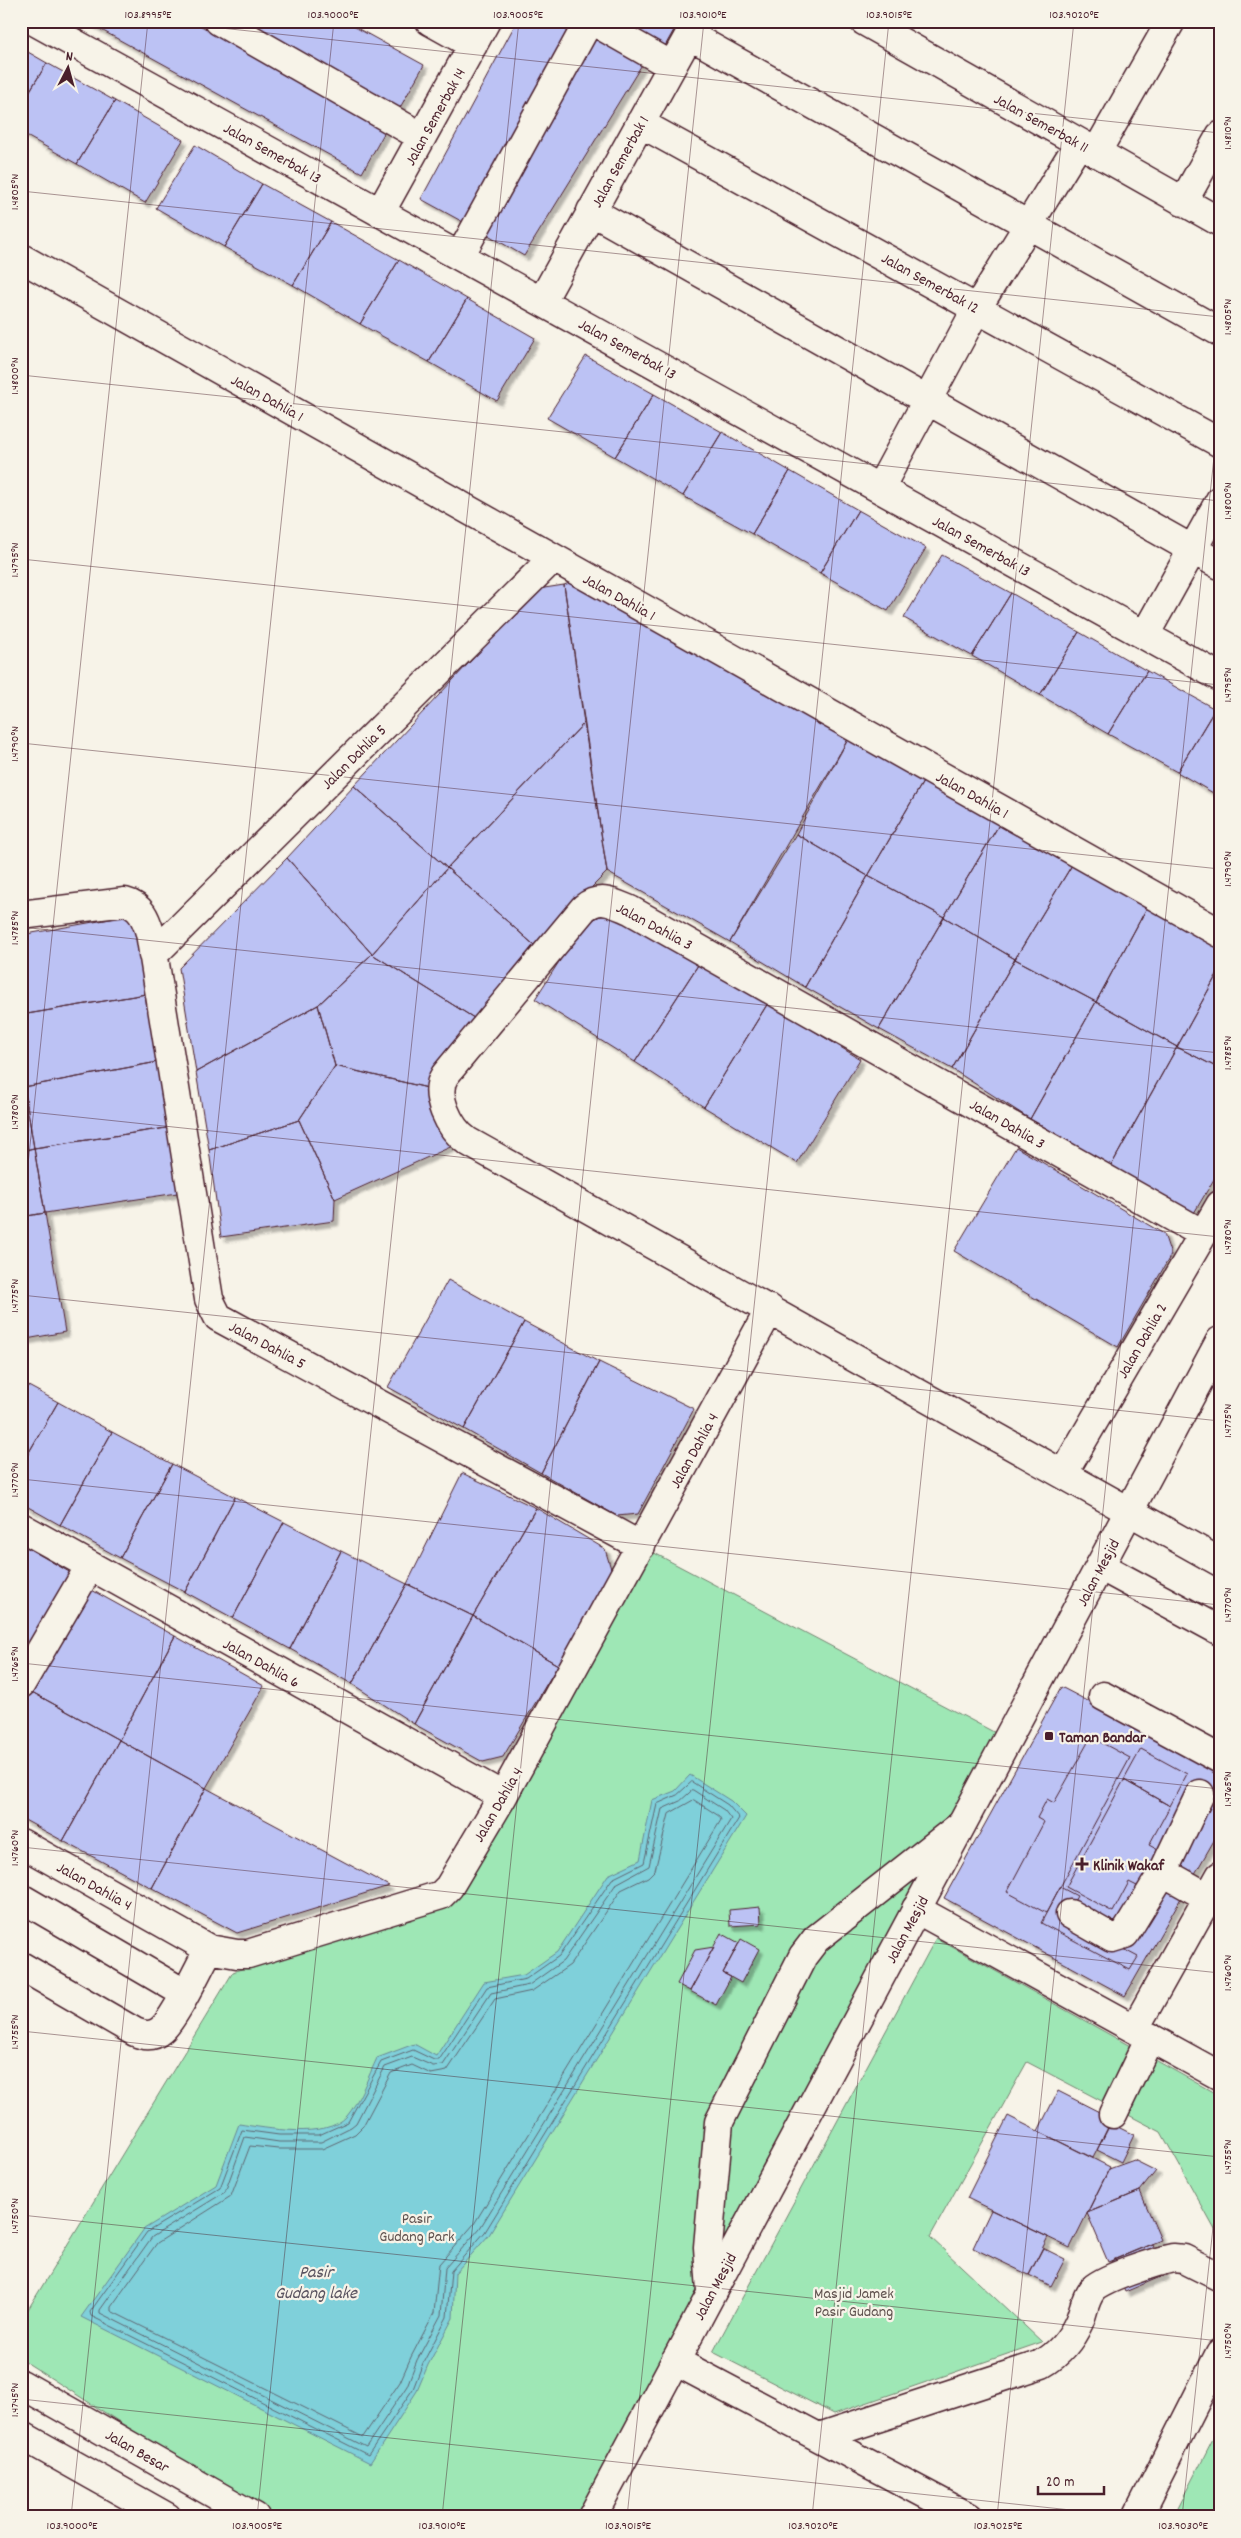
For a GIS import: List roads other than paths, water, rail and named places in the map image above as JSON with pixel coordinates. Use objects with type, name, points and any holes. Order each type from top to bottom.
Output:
[{"type":"street","points":[[219,21],[422,137]]},
{"type":"street","points":[[430,21],[473,45]]},
{"type":"street","name":"Jalan Semerbak 14","points":[[381,212],[486,21]]},
{"type":"street","points":[[460,256],[589,21]]},
{"type":"street","points":[[593,21],[672,66]]},
{"type":"street","name":"Jalan Semerbak 11","points":[[864,21],[1220,222]]},
{"type":"street","points":[[880,488],[977,308],[1028,225],[1088,148],[1171,21]]},
{"type":"street","name":"Jalan Semerbak 13","points":[[50,25],[381,212],[1220,677]]},
{"type":"street","points":[[693,28],[1028,225],[1220,332]]},
{"type":"street","name":"Jalan Semerbak 1","points":[[542,300],[693,28]]},
{"type":"street","name":"Jalan Semerbak 12","points":[[640,123],[1220,443]]},
{"type":"street","points":[[1184,202],[1220,136]]},
{"type":"street","points":[[592,211],[1220,565]]},
{"type":"street","name":"Jalan Dahlia 1","points":[[21,258],[1220,933]]},
{"type":"street","points":[[1145,636],[1220,500]]},
{"type":"street","name":"Jalan Dahlia 5","points":[[153,955],[553,558]]},
{"type":"street","name":"Jalan Dahlia 3","points":[[1203,1234],[630,910],[606,900],[590,903],[445,1075],[440,1088],[444,1111],[461,1137],[467,1141],[1220,1562]]},
{"type":"street","name":"Jalan Dahlia 5","points":[[21,915],[119,902],[131,904],[140,911],[147,922],[209,1298],[218,1317],[641,1546]]},
{"type":"street","name":"Jalan Dahlia 2","points":[[1063,1474],[1220,1205]]},
{"type":"street","name":"Jalan Dahlia 4","points":[[21,1843],[209,1949],[237,1954],[248,1954],[442,1895],[503,1796],[770,1309]]},
{"type":"street","name":"Jalan Mesjid","points":[[592,2516],[1220,1341]]},
{"type":"street","name":"Jalan Dahlia 6","points":[[21,1527],[503,1796]]},
{"type":"street","points":[[21,1684],[90,1566]]},
{"type":"street","points":[[1100,1566],[1220,1631]]},
{"type":"street","points":[[1103,1696],[1220,1759]]},
{"type":"street","points":[[1070,1914],[1112,1938],[1118,1938],[1125,1934],[1163,1872],[1200,1794]]},
{"type":"street","points":[[711,2291],[708,2247],[720,2122],[803,1956],[816,1939],[962,1825]]},
{"type":"street","points":[[1113,2114],[1142,2033],[1216,1893],[1163,1872]]},
{"type":"street","points":[[21,1898],[184,1993]]},
{"type":"street","points":[[916,1909],[1220,2076]]},
{"type":"street","points":[[21,1966],[143,2035],[152,2035],[160,2031],[209,1949]]},
{"type":"street","points":[[819,2437],[1042,2364],[1060,2352],[1080,2321],[1084,2302],[1090,2292],[1102,2282],[1173,2258],[1184,2259],[1220,2277]]},
{"type":"street","points":[[1136,2517],[1220,2353]]},
{"type":"street","points":[[675,2361],[969,2517]]},
{"type":"street","name":"Jalan Besar","points":[[21,2384],[255,2517]]},
{"type":"street","points":[[21,2435],[167,2517]]},
{"type":"water","name":"Pasir Gudang lake","points":[[690,1775],[731,1801],[746,1816],[489,2235],[455,2273],[453,2318],[428,2365],[417,2391],[370,2463],[81,2317],[144,2229],[216,2185],[239,2124],[280,2130],[311,2130],[325,2128],[337,2123],[347,2116],[356,2103],[377,2058],[414,2044],[436,2056],[484,1982],[524,1975],[557,1952],[608,1875],[640,1860],[652,1800],[675,1791]]},
{"type":"place","name":"Taman Bandar","points":[[1049,1736]]},
{"type":"place","name":"Klinik Wakaf","points":[[1082,1864]]},
{"type":"park label","name":"Pasir Gudang Park","points":[[417,2226]]},
{"type":"park label","name":"Masjid Jamek Pasir Gudang","points":[[854,2301]]}]
